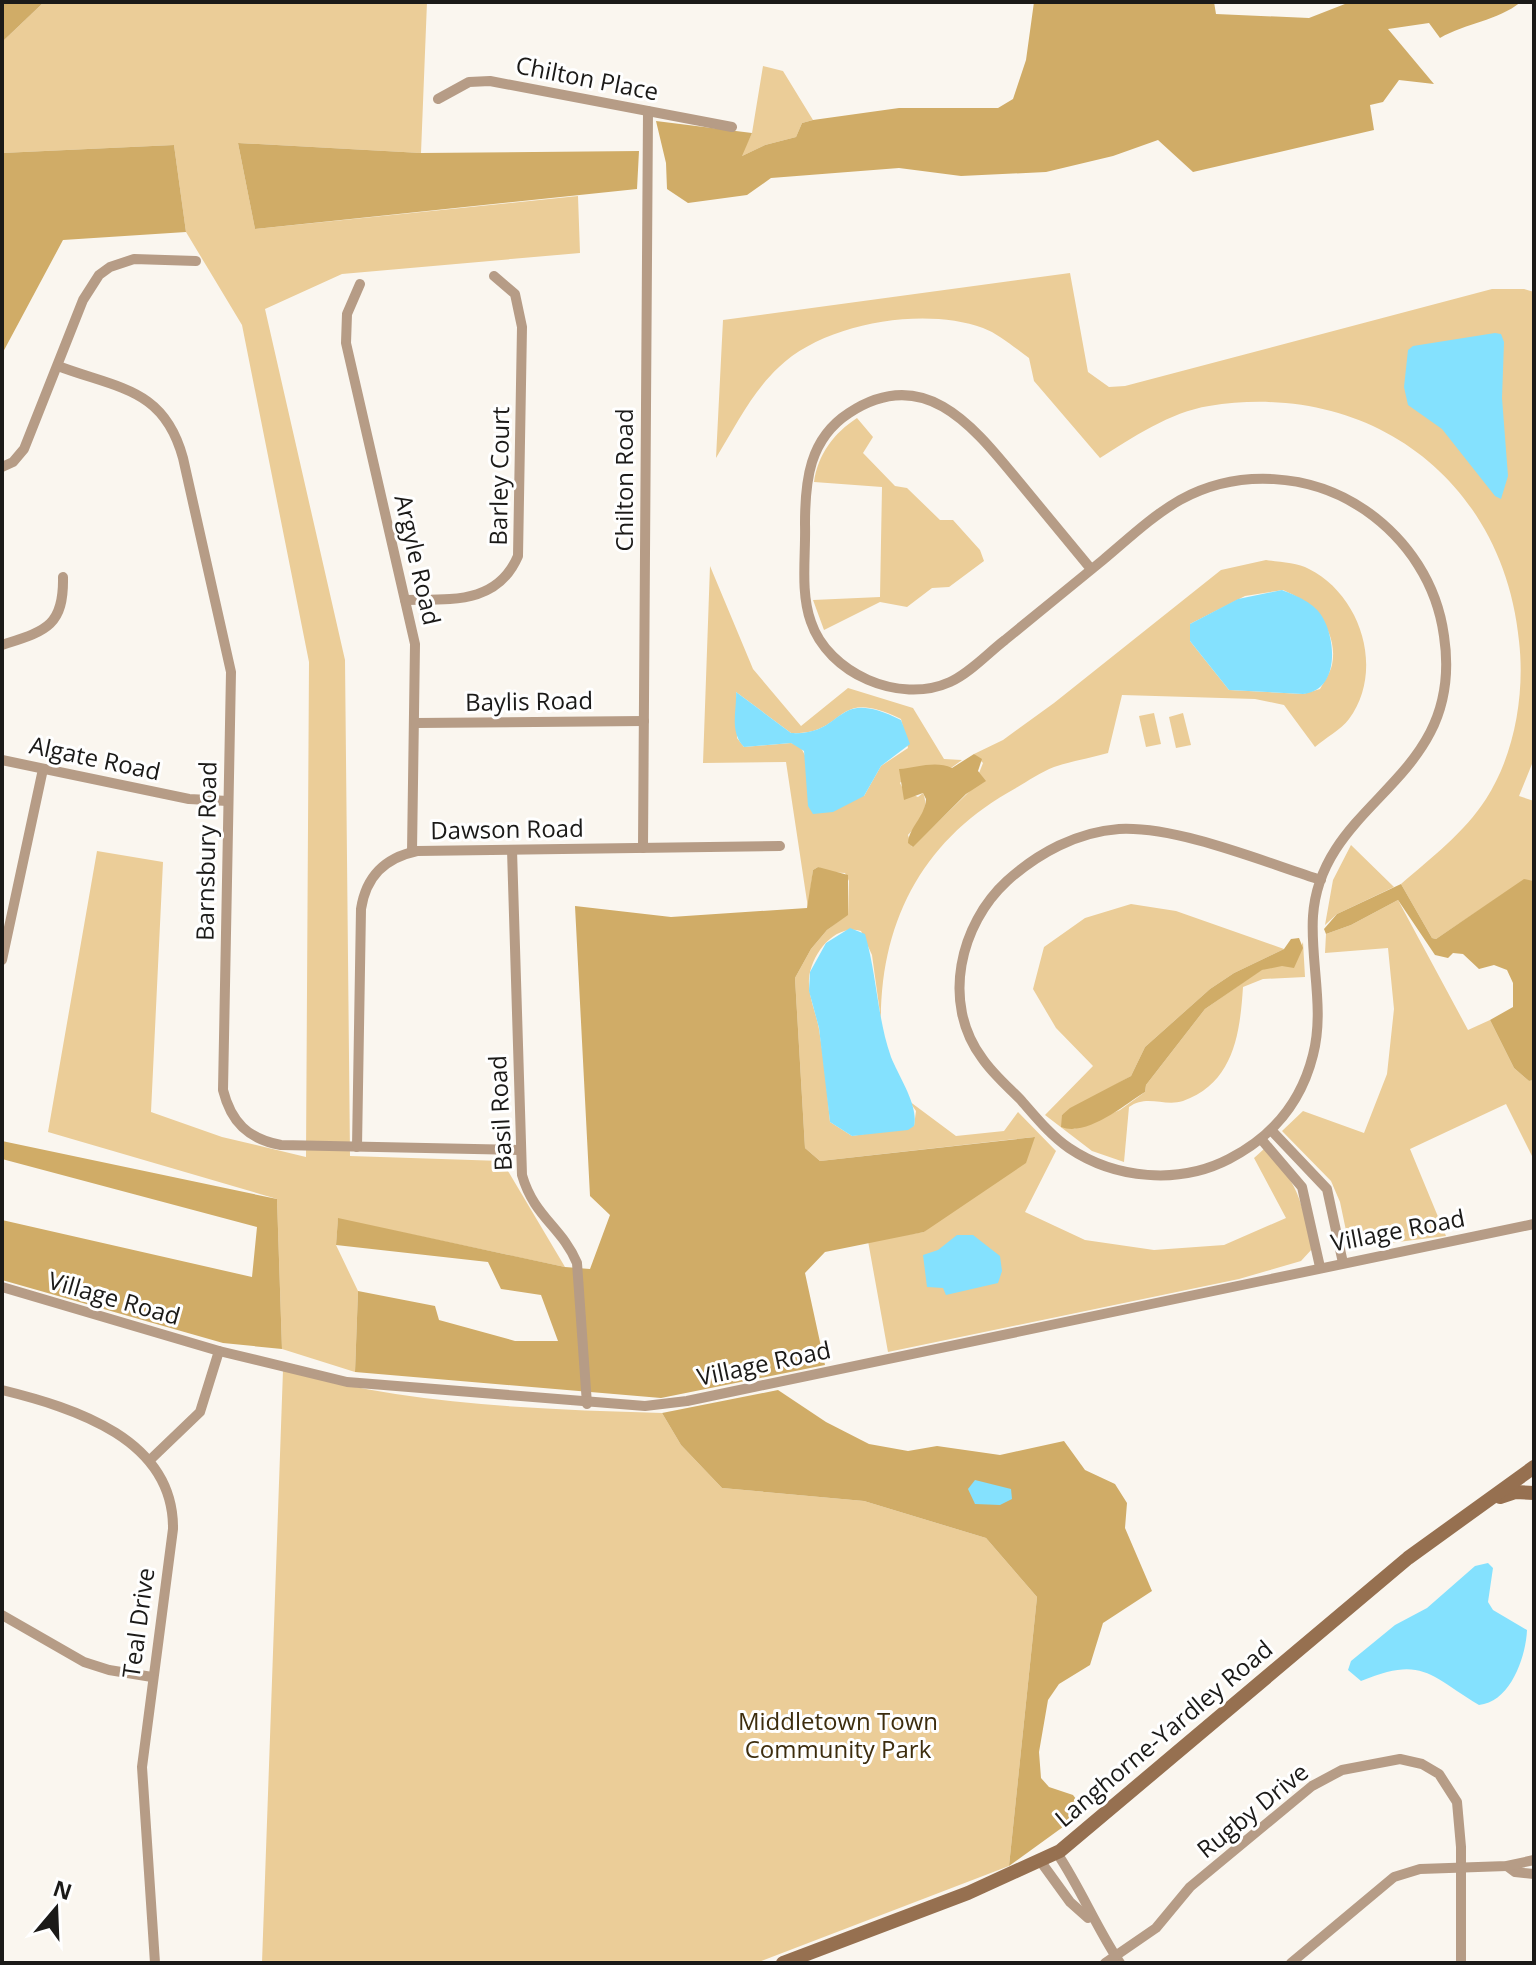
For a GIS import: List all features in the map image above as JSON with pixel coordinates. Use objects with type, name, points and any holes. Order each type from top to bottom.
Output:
[{"type":"main road","name":"Langhorne-Yardley Road","points":[[783,1963],[968,1893],[1057,1853],[1408,1558],[1534,1467]]},
{"type":"main road","points":[[1481,1505],[1515,1492],[1534,1493]]},
{"type":"street","name":"Chilton Place","points":[[438,99],[469,82],[490,81],[732,127]]},
{"type":"street","name":"Chilton Road","points":[[643,848],[648,111]]},
{"type":"street","points":[[2,467],[13,462],[24,449],[86,292],[103,271],[134,259],[196,261]]},
{"type":"street","name":"Barley Court","points":[[405,600],[461,599],[486,593],[506,578],[518,556],[522,327],[515,294],[494,276]]},
{"type":"street","name":"Argyle Road","points":[[360,284],[347,314],[346,343],[415,644],[412,852]]},
{"type":"street","name":"Barnsbury Road","points":[[58,366],[145,399],[165,413],[177,437],[231,672],[223,1090],[226,1103],[238,1124],[265,1142],[521,1150]]},
{"type":"street","points":[[1091,569],[974,428],[950,409],[931,401],[893,396],[850,412],[831,428],[810,465],[805,488],[805,540],[811,622],[823,645],[839,663],[862,678],[899,687],[948,683],[1184,497],[1235,481],[1267,478],[1319,486],[1349,499],[1399,538],[1415,559],[1430,586],[1444,631],[1446,669],[1440,708],[1429,737],[1414,762],[1355,823],[1333,853],[1321,880],[1313,918],[1317,1010],[1314,1052],[1294,1102],[1272,1131],[1219,1165],[1168,1176],[1102,1165],[1055,1137],[982,1059],[969,1038],[959,982],[963,955],[975,923],[995,892],[1048,850],[1104,831],[1149,830],[1321,880]]},
{"type":"street","points":[[2,645],[46,629],[54,621],[63,597],[63,577]]},
{"type":"street","name":"Baylis Road","points":[[416,723],[644,721]]},
{"type":"street","name":"Algate Road","points":[[2,760],[189,799],[228,801]]},
{"type":"street","points":[[2,960],[43,769]]},
{"type":"street","name":"Dawson Road","points":[[357,1147],[363,895],[383,865],[412,852],[780,846]]},
{"type":"street","name":"Basil Road","points":[[512,850],[522,1175],[532,1202],[571,1249],[577,1263],[587,1404]]},
{"type":"street","points":[[1272,1131],[1327,1189],[1343,1263]]},
{"type":"street","points":[[1261,1139],[1302,1187],[1320,1267]]},
{"type":"street","name":"Village Road","points":[[2,1287],[219,1351],[278,1362],[347,1382],[587,1404],[645,1406],[687,1401],[1534,1224]]},
{"type":"street","points":[[151,1459],[200,1412],[219,1351]]},
{"type":"street","name":"Teal Drive","points":[[2,1390],[79,1415],[124,1438],[151,1459],[167,1488],[173,1516],[142,1767],[155,1963]]},
{"type":"street","points":[[2,1615],[84,1662],[109,1670],[152,1677]]},
{"type":"street","name":"Rugby Drive","points":[[1105,1963],[1118,1960],[1156,1928],[1190,1887],[1312,1786],[1357,1766],[1400,1759],[1422,1764],[1439,1774],[1457,1802],[1461,1963]]},
{"type":"street","points":[[1057,1853],[1080,1888],[1094,1924],[1118,1960]]},
{"type":"street","points":[[1291,1963],[1394,1877],[1420,1869],[1507,1866],[1534,1860]]},
{"type":"street","points":[[1041,1862],[1070,1902],[1094,1924]]},
{"type":"street","points":[[1507,1866],[1515,1872],[1534,1874]]},
{"type":"green space","points":[[44,2],[427,2],[421,153],[238,143],[255,229],[578,196],[580,253],[342,274],[265,309],[345,660],[350,1156],[502,1161],[565,1267],[338,1219],[336,1245],[358,1291],[355,1372],[282,1349],[277,1199],[48,1132],[97,851],[163,862],[151,1112],[222,1137],[306,1157],[309,662],[242,325],[186,232],[174,145],[2,153],[2,42]]},
{"type":"green space","points":[[763,66],[783,71],[813,120],[802,123],[796,137],[765,145],[740,157],[752,133]]},
{"type":"green space","points":[[1070,273],[1088,372],[1109,387],[1125,386],[1492,289],[1534,292],[1534,759],[1519,796],[1534,801],[1534,881],[1524,880],[1436,939],[1432,938],[1401,884],[1468,823],[1496,781],[1516,723],[1520,681],[1519,641],[1508,583],[1486,532],[1456,489],[1418,453],[1373,426],[1323,409],[1268,402],[1209,406],[1166,420],[1100,458],[1034,381],[1029,358],[1007,342],[983,328],[959,322],[904,319],[848,330],[798,352],[760,387],[716,458],[723,320]]},
{"type":"green space","points":[[857,418],[873,437],[863,453],[895,486],[907,488],[940,520],[953,520],[980,550],[984,561],[949,587],[932,588],[907,607],[880,602],[824,630],[813,600],[880,597],[882,487],[814,482],[819,462],[828,445]]},
{"type":"green space","points":[[1266,560],[1294,564],[1309,569],[1327,581],[1342,597],[1362,635],[1366,657],[1360,700],[1346,723],[1315,747],[1284,705],[1255,699],[1122,695],[1108,753],[1054,767],[1035,777],[984,808],[957,830],[934,856],[900,914],[889,947],[881,1020],[872,955],[861,931],[842,932],[819,951],[811,969],[810,992],[821,1040],[830,1122],[852,1136],[914,1126],[916,1111],[909,1101],[956,1136],[1004,1131],[1018,1112],[1056,1151],[1025,1212],[1085,1240],[1154,1250],[1224,1245],[1286,1218],[1254,1158],[1264,1149],[1292,1183],[1312,1249],[1301,1261],[1239,1279],[888,1352],[868,1241],[924,1232],[1034,1137],[820,1161],[805,1148],[795,978],[811,949],[827,930],[848,914],[849,881],[845,873],[828,872],[818,867],[813,870],[808,908],[786,762],[703,763],[710,566],[753,669],[801,726],[848,688],[913,708],[944,759],[962,760],[951,768],[929,766],[917,769],[900,783],[904,791],[918,797],[923,793],[925,799],[922,816],[908,835],[912,847],[973,788],[983,763],[974,754],[1003,740],[1054,703],[1221,570]],"holes":[[[1283,590],[1304,602],[1327,629],[1333,652],[1327,677],[1320,689],[1303,694],[1229,690],[1190,641],[1190,624],[1245,596]],[[736,692],[791,733],[823,727],[851,709],[863,707],[879,710],[901,719],[908,748],[881,766],[864,796],[807,759],[800,746],[791,743],[744,747],[737,738]]]},
{"type":"green space","points":[[1154,713],[1161,744],[1146,747],[1139,716]]},
{"type":"green space","points":[[1183,713],[1191,745],[1176,748],[1169,717]]},
{"type":"green space","points":[[1351,845],[1394,887],[1337,914],[1325,925],[1333,880]]},
{"type":"green space","points":[[1398,900],[1468,1030],[1490,1020],[1514,1068],[1529,1081],[1534,1080],[1534,1160],[1506,1104],[1410,1149],[1446,1236],[1358,1247],[1348,1240],[1340,1202],[1331,1181],[1282,1131],[1303,1111],[1364,1133],[1387,1074],[1394,1009],[1388,948],[1325,953],[1326,934],[1351,925]]},
{"type":"green space","points":[[1131,904],[1176,911],[1284,949],[1234,973],[1210,989],[1145,1047],[1131,1076],[1062,1115],[1074,1129],[1120,1110],[1145,1092],[1146,1085],[1205,1009],[1261,970],[1296,959],[1303,942],[1305,977],[1263,979],[1243,987],[1240,1022],[1224,1069],[1200,1093],[1183,1101],[1142,1101],[1129,1107],[1124,1162],[1092,1151],[1045,1115],[1093,1066],[1056,1028],[1033,989],[1044,947],[1085,918]]},
{"type":"green space","name":"Middletown Town Community Park","points":[[283,1370],[329,1382],[423,1398],[518,1407],[662,1413],[681,1445],[722,1488],[864,1501],[986,1538],[1037,1597],[1009,1866],[756,1963],[262,1963]]},
{"type":"shaded area","points":[[2,2],[44,2],[2,42]]},
{"type":"shaded area","points":[[1034,2],[1214,2],[1216,14],[1309,18],[1350,2],[1521,2],[1502,14],[1440,38],[1429,23],[1388,29],[1434,84],[1399,80],[1383,102],[1370,105],[1374,130],[1193,172],[1158,140],[1113,156],[1046,172],[961,176],[899,168],[771,178],[747,195],[688,203],[667,189],[666,163],[656,121],[752,133],[742,156],[765,145],[796,137],[802,123],[813,120],[899,108],[998,108],[1013,99],[1026,60]]},
{"type":"shaded area","points":[[238,143],[421,153],[639,151],[637,189],[255,229]]},
{"type":"shaded area","points":[[174,145],[186,232],[63,240],[2,354],[2,153]]},
{"type":"shaded area","points":[[974,754],[982,759],[978,771],[986,781],[966,794],[913,847],[908,843],[909,837],[926,799],[923,793],[904,800],[899,769],[932,765],[952,768]]},
{"type":"shaded area","points":[[818,867],[848,875],[848,915],[827,930],[811,949],[795,978],[805,1148],[820,1161],[1035,1137],[1026,1163],[924,1232],[825,1252],[805,1273],[825,1365],[661,1398],[355,1372],[358,1291],[435,1306],[439,1320],[515,1341],[558,1341],[541,1295],[501,1289],[488,1262],[336,1245],[338,1218],[565,1267],[590,1269],[610,1215],[590,1196],[575,906],[671,917],[807,908],[813,870]]},
{"type":"shaded area","points":[[1524,879],[1534,881],[1534,1080],[1529,1081],[1514,1068],[1490,1020],[1513,1007],[1513,983],[1507,970],[1494,965],[1479,969],[1463,954],[1453,953],[1448,958],[1435,955],[1398,900],[1351,925],[1326,934],[1324,929],[1337,914],[1401,884],[1432,938],[1436,939]]},
{"type":"shaded area","points":[[1299,938],[1303,948],[1294,968],[1282,966],[1262,970],[1205,1009],[1146,1085],[1145,1092],[1093,1124],[1082,1128],[1061,1127],[1062,1115],[1070,1108],[1131,1076],[1145,1047],[1210,989],[1234,973],[1284,949],[1291,939]]},
{"type":"shaded area","points":[[2,1141],[277,1199],[282,1349],[223,1343],[2,1280],[2,1220],[252,1277],[257,1227],[2,1159]]},
{"type":"shaded area","points":[[778,1390],[826,1422],[869,1444],[908,1451],[937,1446],[1000,1455],[1064,1441],[1085,1470],[1115,1484],[1127,1503],[1125,1528],[1152,1591],[1103,1623],[1090,1665],[1059,1684],[1048,1700],[1039,1752],[1041,1778],[1049,1787],[1073,1795],[1085,1811],[1009,1866],[1037,1597],[986,1538],[864,1501],[722,1488],[681,1445],[662,1413]]},
{"type":"water","points":[[1501,334],[1504,342],[1502,398],[1508,476],[1501,499],[1495,496],[1442,429],[1408,405],[1404,387],[1408,350],[1413,346]]},
{"type":"water","points":[[1282,590],[1310,604],[1323,618],[1331,640],[1328,675],[1314,691],[1303,694],[1229,690],[1190,641],[1190,624],[1238,599]]},
{"type":"water","points":[[736,692],[791,733],[809,732],[841,714],[863,708],[901,720],[910,744],[881,766],[864,796],[833,812],[813,814],[808,806],[804,751],[791,743],[744,747],[735,728]]},
{"type":"water","points":[[850,928],[865,934],[886,1042],[914,1110],[914,1126],[908,1130],[852,1136],[830,1122],[819,1028],[809,991],[810,972],[826,943]]},
{"type":"water","points":[[957,1235],[973,1235],[1000,1256],[1002,1271],[998,1283],[946,1295],[943,1288],[927,1287],[923,1255],[938,1250]]},
{"type":"water","points":[[975,1480],[1011,1489],[1012,1499],[1000,1505],[975,1504],[968,1489]]},
{"type":"water","points":[[1488,1563],[1493,1568],[1488,1602],[1493,1610],[1527,1630],[1520,1664],[1500,1696],[1479,1705],[1424,1672],[1398,1670],[1361,1681],[1348,1670],[1351,1661],[1395,1625],[1427,1608],[1475,1566]]}]
